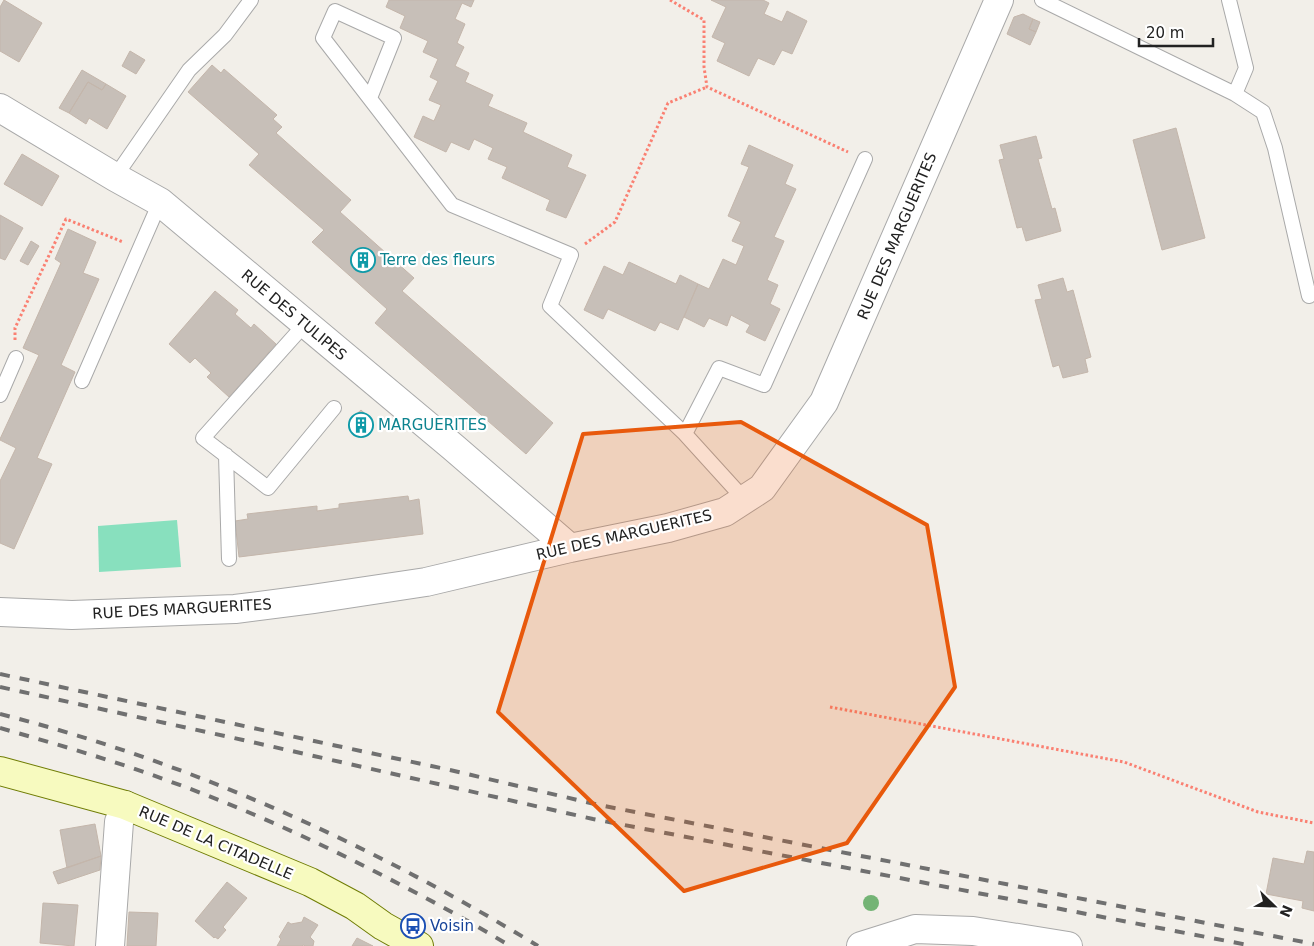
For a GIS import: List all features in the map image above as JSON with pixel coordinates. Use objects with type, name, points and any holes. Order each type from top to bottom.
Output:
[{"type":"street","name":"RUE DES MARGUERITES","points":[[0,612],[72,615],[235,609],[313,599],[426,582],[570,548],[677,526],[725,512],[762,488],[824,402],[999,0]]},
{"type":"street","name":"RUE DES TULIPES","points":[[0,108],[160,202],[446,441],[570,548]]},
{"type":"street","name":"RUE DE LA CITADELLE","points":[[0,771],[125,805],[310,882],[354,906],[382,926],[419,946]]},
{"type":"street","points":[[110,946],[119,822],[125,805]]},
{"type":"street","points":[[861,946],[915,929],[973,931],[1068,946]]},
{"type":"lane","points":[[115,177],[189,70],[225,35],[251,0]]},
{"type":"lane","points":[[1042,0],[1235,94],[1263,112],[1275,148],[1309,296]]},
{"type":"lane","points":[[1229,0],[1246,68],[1235,94]]},
{"type":"lane","points":[[370,98],[394,38],[335,11],[323,38],[452,205],[571,255],[550,306],[685,434],[744,499]]},
{"type":"lane","points":[[685,434],[719,368],[764,385],[864,159]]},
{"type":"lane","points":[[82,381],[160,202]]},
{"type":"lane","points":[[305,324],[203,438],[268,488],[334,408]]},
{"type":"lane","points":[[0,395],[16,358]]},
{"type":"lane","points":[[226,455],[229,559]]},
{"type":"path","points":[[670,0],[704,20],[704,66],[707,87]]},
{"type":"path","points":[[571,255],[615,222],[668,103],[707,87],[864,159]]},
{"type":"path","points":[[16,358],[15,328],[66,218],[139,248]]},
{"type":"path","points":[[830,706],[1124,762],[1258,812],[1314,823]]},
{"type":"highlighted area","points":[[741,422],[927,525],[955,687],[847,843],[684,891],[498,712],[583,434]]},
{"type":"green space","points":[[177,520],[181,567],[99,572],[98,526]]},
{"type":"building","points":[[4,0],[42,23],[19,62],[0,51],[0,7]]},
{"type":"building","points":[[389,0],[474,0],[471,7],[462,3],[455,19],[465,24],[457,43],[464,47],[455,66],[469,73],[465,82],[493,95],[488,106],[527,123],[523,132],[572,155],[567,167],[586,175],[566,218],[546,210],[550,200],[502,178],[507,167],[488,159],[493,148],[474,139],[469,150],[451,142],[446,152],[414,137],[423,116],[434,121],[441,105],[429,100],[438,81],[430,77],[438,59],[423,52],[428,41],[400,28],[405,16],[386,7]]},
{"type":"building","points":[[711,0],[763,0],[769,3],[764,14],[782,22],[787,11],[807,21],[792,54],[782,50],[774,65],[758,58],[749,76],[717,61],[725,43],[712,37],[726,7]]},
{"type":"building","points":[[1023,14],[1033,19],[1029,29],[1036,32],[1030,45],[1007,34],[1014,17]]},
{"type":"building","points":[[1033,19],[1040,22],[1036,32],[1029,29]]},
{"type":"building","points":[[130,51],[145,60],[136,74],[122,66]]},
{"type":"building","name":"Terre des fleurs","points":[[212,65],[221,73],[224,69],[277,115],[273,119],[282,127],[276,133],[351,200],[340,212],[414,278],[402,291],[553,423],[526,454],[375,323],[387,309],[312,242],[324,230],[249,165],[259,154],[188,92]]},
{"type":"building","points":[[82,70],[106,84],[102,90],[88,82],[69,113],[59,108]]},
{"type":"building","points":[[88,82],[102,90],[106,84],[126,96],[107,129],[89,118],[86,124],[69,113]]},
{"type":"building","points":[[1176,128],[1205,238],[1162,250],[1133,140]]},
{"type":"building","points":[[1036,136],[1042,158],[1038,159],[1052,209],[1055,208],[1061,231],[1026,241],[1022,227],[1017,228],[999,160],[1004,159],[1000,145]]},
{"type":"building","points":[[749,145],[793,165],[785,184],[796,189],[774,237],[784,241],[767,280],[778,285],[770,304],[780,309],[765,341],[746,332],[750,325],[731,315],[727,326],[709,318],[704,327],[684,317],[698,284],[709,289],[723,259],[736,265],[744,246],[732,241],[741,222],[728,216],[749,167],[741,164]]},
{"type":"building","points":[[22,154],[59,176],[42,206],[4,184]]},
{"type":"building","points":[[0,215],[23,228],[5,260],[0,258]]},
{"type":"building","points":[[68,229],[96,242],[83,273],[99,279],[61,365],[75,372],[37,458],[52,464],[14,549],[0,543],[0,481],[16,448],[0,439],[39,355],[23,348],[61,263],[55,259]]},
{"type":"building","points":[[31,241],[39,246],[28,265],[20,261]]},
{"type":"building","points":[[629,262],[676,284],[680,275],[698,284],[678,330],[660,322],[655,331],[608,309],[603,319],[584,310],[604,266],[623,275]]},
{"type":"building","points":[[1063,278],[1067,292],[1073,290],[1091,357],[1085,359],[1088,372],[1063,378],[1059,365],[1053,367],[1035,300],[1042,299],[1038,285]]},
{"type":"building","points":[[215,291],[238,310],[235,314],[251,328],[254,324],[276,344],[229,397],[207,377],[211,373],[195,358],[190,363],[169,344]]},
{"type":"building","name":"MARGUERITES","points":[[361,410],[372,420],[361,430],[350,420]]},
{"type":"building","points":[[408,496],[409,501],[419,499],[423,534],[239,557],[235,521],[248,519],[247,514],[317,506],[317,511],[339,508],[339,504]]},
{"type":"building","points":[[95,824],[101,856],[67,868],[60,830]]},
{"type":"building","points":[[1307,851],[1314,852],[1314,911],[1302,908],[1303,901],[1266,894],[1273,858],[1304,864]]},
{"type":"building","points":[[101,856],[100,870],[58,884],[53,872]]},
{"type":"building","points":[[227,882],[247,898],[223,927],[226,930],[218,939],[214,938],[195,921]]},
{"type":"building","points":[[43,903],[78,905],[74,946],[40,943]]},
{"type":"building","points":[[129,912],[158,913],[156,946],[127,946]]},
{"type":"building","points":[[304,917],[318,925],[310,937],[314,941],[313,946],[277,946],[281,939],[279,937],[288,922],[291,924],[302,922]]},
{"type":"building","points":[[357,938],[373,946],[352,946]]},
{"type":"railway","points":[[0,674],[450,770],[599,805],[1314,944]]},
{"type":"railway","points":[[0,687],[593,819],[1253,946]]},
{"type":"railway","points":[[0,714],[141,756],[278,810],[410,873],[538,946]]},
{"type":"railway","points":[[0,728],[84,752],[146,773],[256,815],[372,870],[510,946]]},
{"type":"place","name":"Terre des fleurs","points":[[363,260]]},
{"type":"place","name":"MARGUERITES","points":[[361,425]]},
{"type":"place","name":"Voisin","points":[[413,926]]}]
